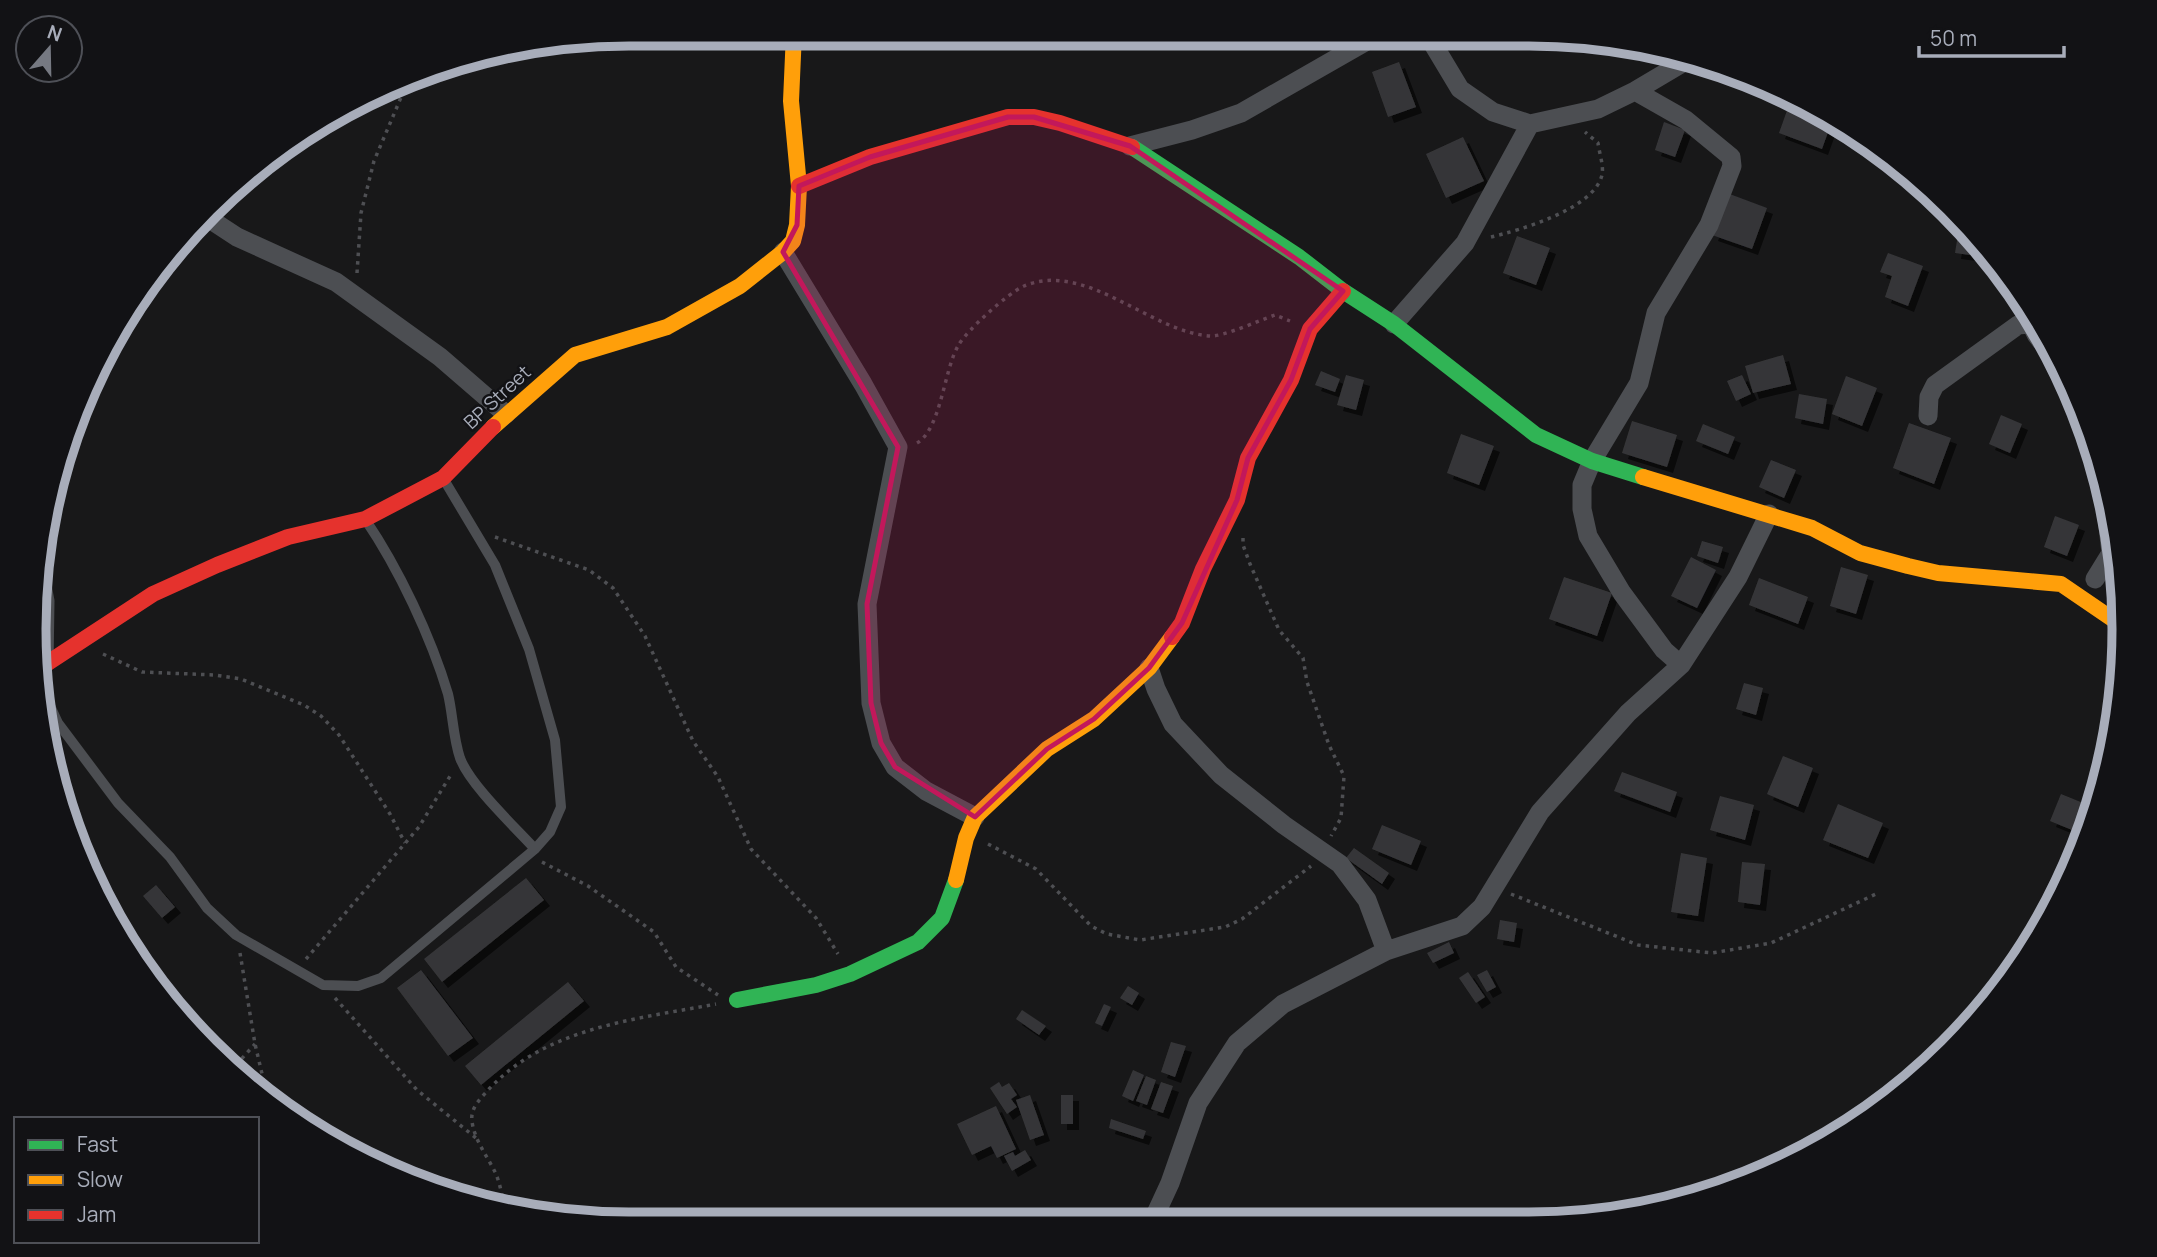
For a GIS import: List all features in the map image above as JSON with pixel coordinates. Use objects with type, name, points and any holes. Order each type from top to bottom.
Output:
[{"type":"street","name":"BP Street","points":[[47,663],[153,594],[288,537],[365,519],[443,478],[506,414],[575,355],[667,327],[740,286],[783,252],[793,241],[797,225],[799,186],[791,101],[793,46]]},
{"type":"street","points":[[1130,146],[1241,114],[1358,46]]},
{"type":"street","points":[[1434,46],[1461,89],[1493,112],[1530,124],[1598,108],[1635,91],[1679,65]]},
{"type":"street","points":[[1635,91],[1686,120],[1731,157],[1732,166],[1709,225],[1656,313],[1639,383],[1592,461],[1582,485],[1582,509],[1588,536],[1622,593],[1664,650],[1681,665]]},
{"type":"street","points":[[799,186],[870,157],[1008,117],[1034,117],[1060,123],[1130,146],[1299,257],[1343,291],[1394,324],[1536,435],[1592,461],[1812,528],[1860,553],[1938,573],[2061,584],[2109,574]]},
{"type":"street","points":[[1394,324],[1465,243],[1530,124]]},
{"type":"street","points":[[212,221],[237,237],[336,282],[440,358],[506,414]]},
{"type":"street","points":[[783,252],[898,447],[867,604],[871,703],[881,743],[895,767],[926,791],[975,817]]},
{"type":"street","points":[[737,1000],[816,985],[850,974],[918,942],[942,918],[954,891],[966,838],[975,817],[1047,749],[1094,719],[1149,668],[1182,624],[1203,569],[1237,500],[1248,458],[1291,380],[1310,329],[1343,291]]},
{"type":"street","points":[[1928,416],[1928,397],[1935,385],[2023,321]]},
{"type":"street","points":[[1157,1212],[1170,1183],[1198,1103],[1237,1043],[1283,1004],[1386,951],[1462,926],[1482,907],[1539,812],[1628,713],[1681,665],[1738,577],[1769,514]]},
{"type":"street","points":[[2095,579],[2108,559]]},
{"type":"street","points":[[2061,584],[2111,618]]},
{"type":"street","points":[[1149,668],[1173,724],[1221,775],[1284,825],[1340,864],[1367,900],[1386,951]]},
{"type":"lane","points":[[50,706],[58,723],[118,803],[170,857],[207,908],[236,934],[323,985],[358,986],[381,978],[531,852],[550,832],[561,807],[555,740],[529,649],[495,565],[443,478]]},
{"type":"lane","points":[[365,519],[379,539],[425,631],[448,695],[460,759],[474,781],[531,852]]},
{"type":"path","points":[[355,295],[361,213],[374,161],[404,90]]},
{"type":"path","points":[[1465,243],[1550,220],[1583,199],[1597,185],[1602,173],[1598,142],[1577,129]]},
{"type":"path","points":[[898,447],[912,445],[923,439],[932,423],[958,346],[1001,301],[1026,285],[1054,281],[1085,285],[1190,334],[1214,337],[1275,315],[1310,329]]},
{"type":"path","points":[[474,529],[589,570],[613,588],[645,636],[693,741],[719,777],[751,849],[816,918],[850,974]]},
{"type":"path","points":[[966,838],[990,844],[1036,869],[1091,926],[1107,934],[1140,940],[1225,927],[1242,919],[1309,868],[1324,851],[1340,818],[1345,776],[1329,745],[1307,682],[1303,658],[1279,630],[1243,545],[1244,534]]},
{"type":"path","points":[[77,642],[142,672],[215,675],[241,680],[304,705],[321,716],[339,735],[390,814],[405,843]]},
{"type":"path","points":[[297,971],[419,827],[460,759]]},
{"type":"path","points":[[502,1197],[498,1178],[477,1139],[471,1118],[476,1103],[500,1077],[541,1048],[608,1024],[727,1002],[676,967],[654,932],[588,886],[531,852]]},
{"type":"path","points":[[1495,888],[1638,945],[1712,953],[1771,943],[1876,894]]},
{"type":"path","points":[[236,934],[264,1083]]},
{"type":"path","points":[[323,985],[417,1090],[477,1139]]},
{"type":"path","points":[[239,1062],[255,1044]]},
{"type":"highlighted area","points":[[1008,117],[1034,117],[1130,146],[1343,291],[1310,329],[1291,380],[1248,458],[1237,500],[1182,623],[1149,668],[1094,719],[1047,749],[975,817],[895,767],[881,743],[871,703],[867,604],[898,447],[783,252],[797,225],[799,186],[870,157]]},
{"type":"building","points":[[1399,62],[1416,107],[1388,117],[1372,72]]},
{"type":"building","points":[[1788,107],[1829,130],[1822,149],[1779,133]]},
{"type":"building","points":[[1664,122],[1685,130],[1675,157],[1655,150]]},
{"type":"building","points":[[1463,137],[1484,181],[1446,198],[1426,154]]},
{"type":"building","points":[[1727,193],[1767,208],[1752,249],[1712,235]]},
{"type":"building","points":[[1958,234],[1971,249],[1970,255],[1955,253]]},
{"type":"building","points":[[1517,236],[1550,248],[1536,285],[1503,273]]},
{"type":"building","points":[[1888,253],[1923,266],[1908,306],[1885,297],[1892,276],[1880,272]]},
{"type":"building","points":[[1783,355],[1791,384],[1753,393],[1745,366]]},
{"type":"building","points":[[1321,371],[1340,379],[1335,392],[1315,385]]},
{"type":"building","points":[[1346,375],[1364,380],[1356,410],[1337,405]]},
{"type":"building","points":[[1742,375],[1751,394],[1736,401],[1727,381]]},
{"type":"building","points":[[1846,376],[1877,388],[1862,426],[1832,414]]},
{"type":"building","points":[[1799,394],[1827,399],[1823,424],[1795,418]]},
{"type":"building","points":[[2001,415],[2022,424],[2010,453],[1989,444]]},
{"type":"building","points":[[1632,421],[1677,435],[1667,467],[1622,453]]},
{"type":"building","points":[[1909,423],[1951,438],[1934,484],[1893,468]]},
{"type":"building","points":[[1703,424],[1735,437],[1728,454],[1696,441]]},
{"type":"building","points":[[1461,434],[1494,446],[1479,485],[1447,473]]},
{"type":"building","points":[[1771,460],[1796,470],[1784,498],[1759,487]]},
{"type":"building","points":[[2055,516],[2079,525],[2067,556],[2044,547]]},
{"type":"building","points":[[1702,541],[1723,547],[1718,563],[1697,556]]},
{"type":"building","points":[[1691,557],[1716,570],[1697,608],[1671,596]]},
{"type":"building","points":[[1841,567],[1868,575],[1856,614],[1830,606]]},
{"type":"building","points":[[1564,577],[1612,593],[1597,636],[1549,619]]},
{"type":"building","points":[[1759,578],[1808,597],[1798,624],[1749,605]]},
{"type":"building","points":[[1744,683],[1763,688],[1756,715],[1736,709]]},
{"type":"building","points":[[1783,756],[1813,768],[1798,807],[1767,794]]},
{"type":"building","points":[[1622,772],[1677,792],[1670,812],[1614,791]]},
{"type":"building","points":[[2061,794],[2083,803],[2072,830],[2050,821]]},
{"type":"building","points":[[1720,796],[1754,805],[1745,840],[1710,830]]},
{"type":"building","points":[[1838,804],[1883,823],[1868,858],[1823,840]]},
{"type":"building","points":[[1382,825],[1421,841],[1411,865],[1372,849]]},
{"type":"building","points":[[1354,848],[1389,873],[1382,884],[1346,858]]},
{"type":"building","points":[[1681,853],[1707,858],[1698,916],[1671,912]]},
{"type":"building","points":[[1742,862],[1765,864],[1760,905],[1738,902]]},
{"type":"building","points":[[526,878],[544,900],[442,982],[424,959]]},
{"type":"building","points":[[156,885],[175,907],[162,918],[143,896]]},
{"type":"building","points":[[1500,920],[1517,923],[1514,942],[1497,939]]},
{"type":"building","points":[[1449,942],[1454,953],[1433,963],[1427,953]]},
{"type":"building","points":[[421,970],[473,1038],[448,1056],[397,988]]},
{"type":"building","points":[[1487,970],[1496,987],[1487,992],[1477,975]]},
{"type":"building","points":[[1468,972],[1485,997],[1476,1003],[1459,978]]},
{"type":"building","points":[[568,982],[584,1001],[481,1085],[465,1066]]},
{"type":"building","points":[[1128,986],[1139,993],[1132,1005],[1120,998]]},
{"type":"building","points":[[1104,1004],[1111,1007],[1102,1026],[1095,1023]]},
{"type":"building","points":[[1022,1010],[1046,1026],[1039,1035],[1016,1019]]},
{"type":"building","points":[[1171,1042],[1186,1046],[1175,1077],[1161,1072]]},
{"type":"building","points":[[1133,1070],[1144,1075],[1133,1101],[1122,1096]]},
{"type":"building","points":[[1146,1076],[1156,1080],[1147,1105],[1136,1101]]},
{"type":"building","points":[[999,1082],[1002,1087],[1009,1083],[1017,1095],[1011,1099],[1017,1107],[1007,1114],[990,1088]]},
{"type":"building","points":[[1161,1082],[1173,1086],[1163,1113],[1151,1109]]},
{"type":"building","points":[[1030,1095],[1044,1135],[1030,1140],[1016,1100]]},
{"type":"building","points":[[1061,1095],[1073,1095],[1073,1124],[1061,1124]]},
{"type":"building","points":[[996,1106],[1016,1149],[997,1158],[991,1146],[972,1155],[957,1124]]},
{"type":"building","points":[[1111,1119],[1146,1131],[1143,1139],[1109,1128]]},
{"type":"building","points":[[1025,1150],[1031,1160],[1012,1171],[1004,1156],[1013,1152],[1015,1156]]},
{"type":"traffic: fast","points":[[1132,147],[1299,257],[1343,291],[1394,324],[1536,435],[1592,461],[1643,477]]},
{"type":"traffic: fast","points":[[737,1000],[816,985],[850,974],[918,942],[942,918],[956,880]]},
{"type":"traffic: slow","points":[[493,427],[575,355],[667,327],[740,286],[793,241],[797,225],[799,186],[791,101],[793,46]]},
{"type":"traffic: slow","points":[[1643,477],[1812,528],[1860,553],[1908,566],[1938,573],[2061,584],[2111,618]]},
{"type":"traffic: slow","points":[[956,880],[966,838],[975,817],[1047,749],[1094,719],[1149,668],[1172,637]]},
{"type":"traffic: jam","points":[[799,186],[870,157],[1008,117],[1034,117],[1060,123],[1132,147]]},
{"type":"traffic: jam","points":[[1172,637],[1182,623],[1203,569],[1237,500],[1248,458],[1291,380],[1310,329],[1343,291]]},
{"type":"traffic: jam","points":[[47,663],[153,594],[288,537],[365,519],[443,478],[493,427]]}]
